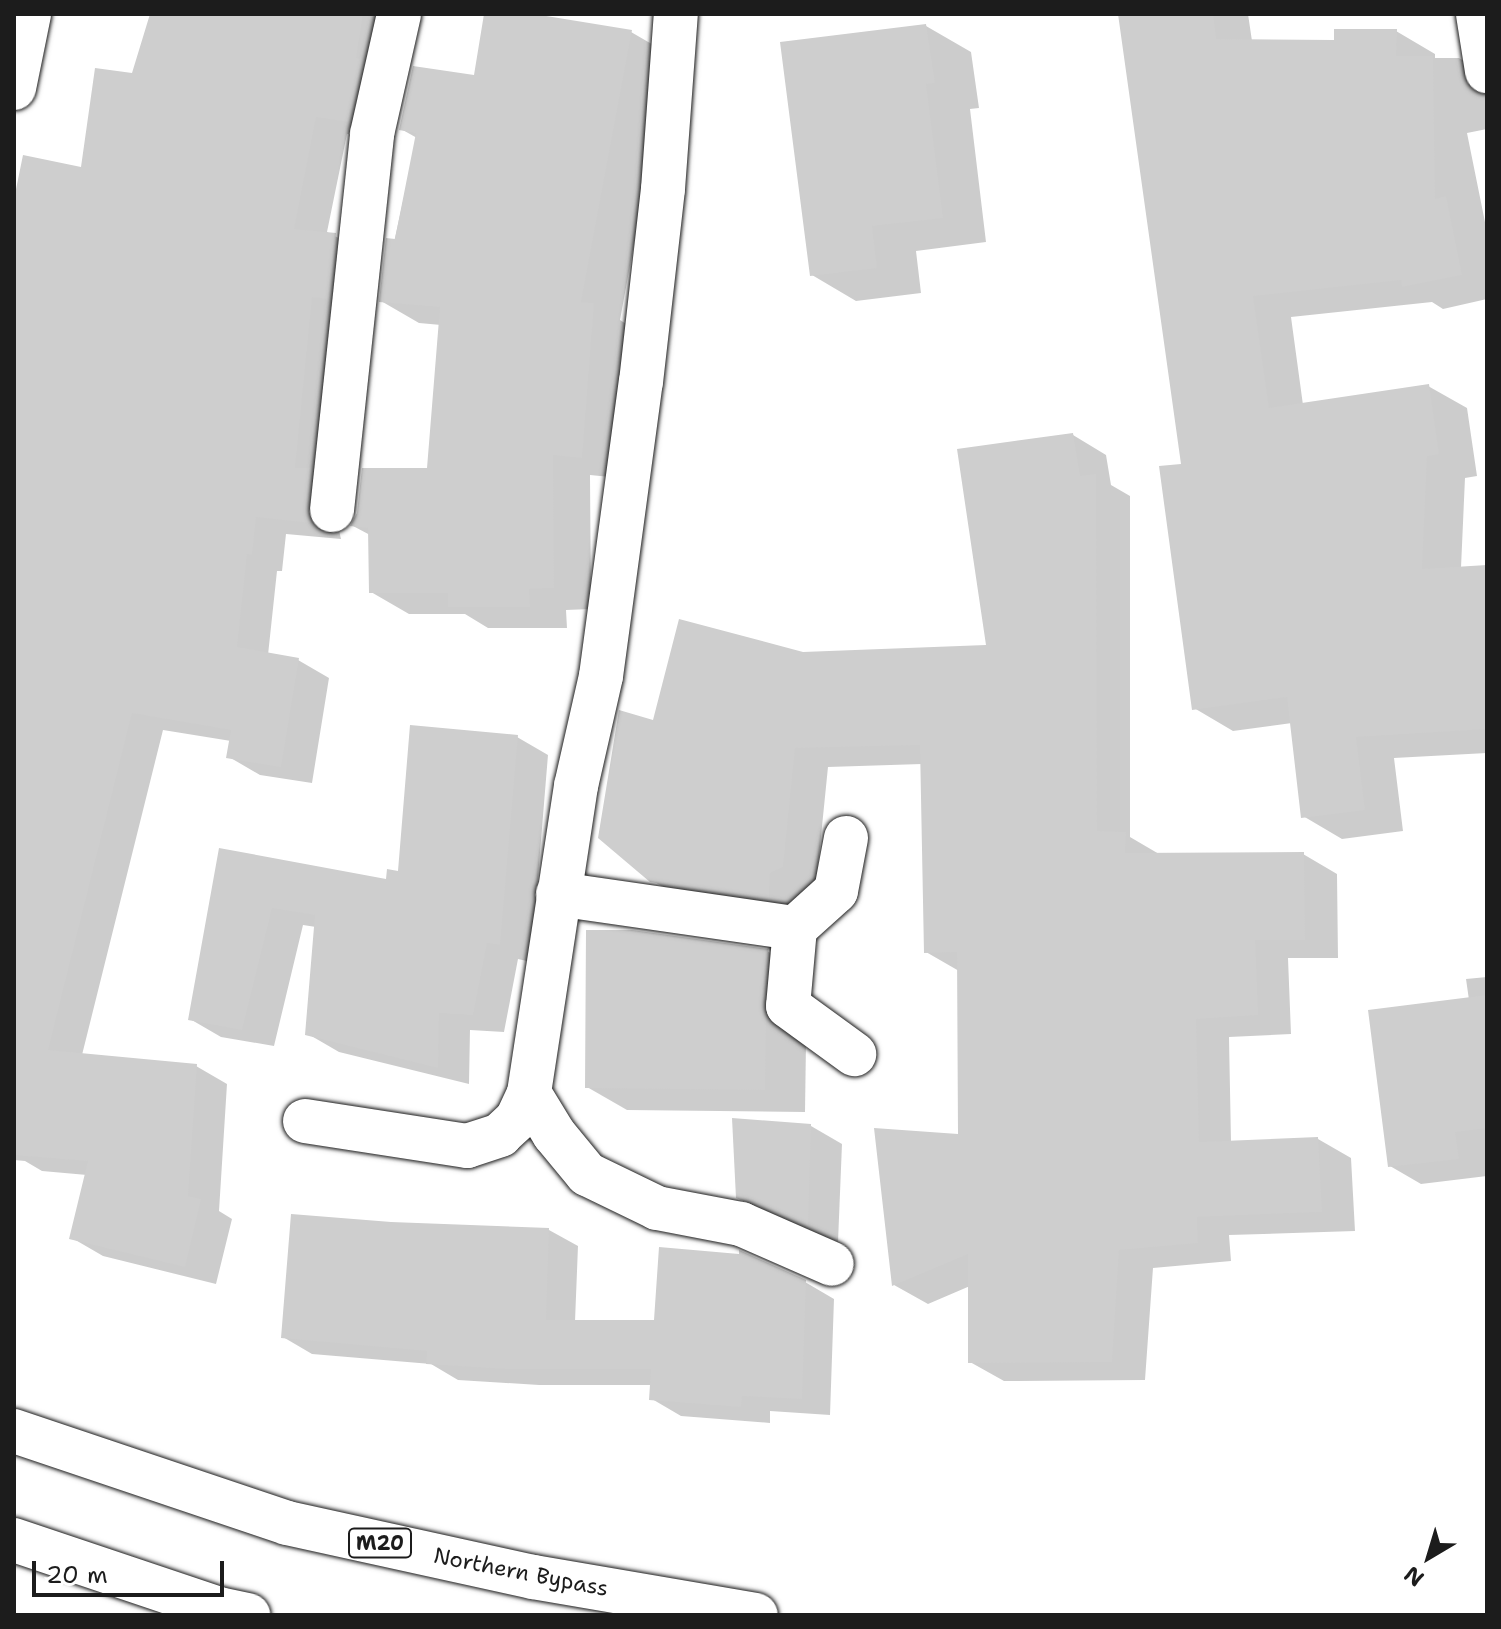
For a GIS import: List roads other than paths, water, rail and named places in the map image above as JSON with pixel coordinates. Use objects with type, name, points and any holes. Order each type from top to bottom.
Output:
[{"type":"main road","points":[[14,88],[29,14]]},
{"type":"main road","points":[[332,510],[372,134],[399,14]]},
{"type":"main road","points":[[305,1121],[467,1146],[500,1135],[517,1119],[529,1093],[576,786],[601,676],[641,382],[663,189],[676,14]]},
{"type":"main road","points":[[1478,14],[1487,71]]},
{"type":"main road","points":[[846,838],[836,891],[795,928],[788,1006],[854,1054]]},
{"type":"main road","points":[[558,894],[795,928]]},
{"type":"main road","points":[[529,1093],[554,1134],[587,1174],[657,1208],[741,1224],[832,1264]]},
{"type":"main road","name":"Northern Bypass","points":[[14,1431],[287,1523],[533,1577],[756,1615]]},
{"type":"main road","points":[[14,1540],[219,1609],[248,1615]]}]
